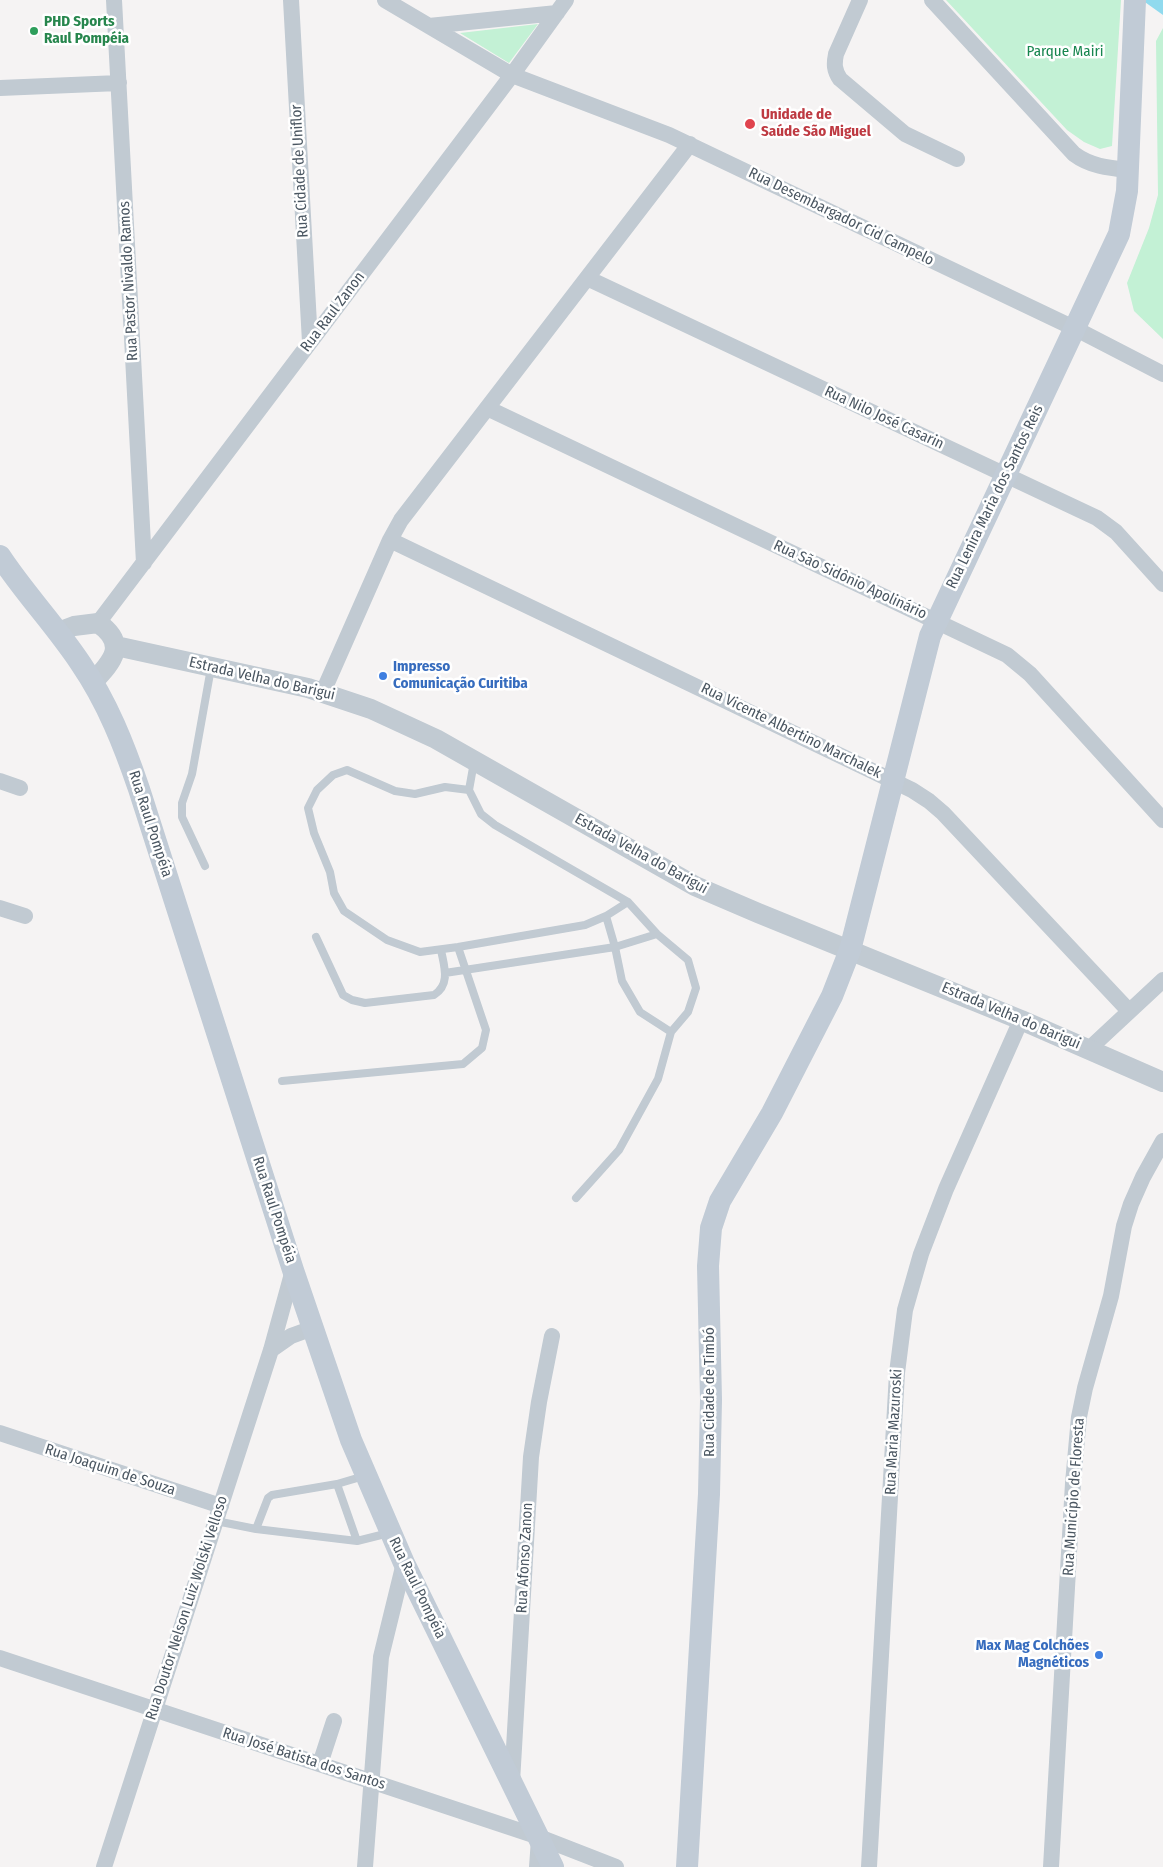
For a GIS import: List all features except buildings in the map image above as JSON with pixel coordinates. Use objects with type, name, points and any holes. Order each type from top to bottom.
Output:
[{"type":"main road","name":"Rua Lenira Maria dos Santos Reis","points":[[850,950],[926,647],[936,621],[1076,329],[1119,234],[1124,212],[1128,170],[1135,0]]},
{"type":"main road","name":"Rua Raul Pompéia","points":[[0,560],[58,632],[93,682],[114,724],[139,789],[337,1402],[365,1476],[404,1563],[553,1867]]},
{"type":"main road","name":"Rua Cidade de Timbó","points":[[687,1867],[710,1484],[711,1400],[708,1266],[711,1228],[720,1201],[772,1113],[818,1025],[839,980],[850,950]]},
{"type":"street","name":"Rua Pastor Nivaldo Ramos","points":[[114,0],[144,563]]},
{"type":"street","name":"Rua Cidade de Uniflor","points":[[291,0],[310,342]]},
{"type":"street","name":"Rua Desembargador Cid Campelo","points":[[386,0],[512,75],[690,144],[1076,329],[1163,374]]},
{"type":"street","points":[[860,0],[836,54],[834,63],[840,79],[905,134],[957,159]]},
{"type":"street","points":[[932,0],[1074,154],[1083,161],[1093,165],[1128,170]]},
{"type":"street","points":[[429,26],[562,7]]},
{"type":"street","name":"Rua Raul Zanon","points":[[98,623],[562,7]]},
{"type":"street","points":[[0,88],[119,82]]},
{"type":"street","points":[[322,692],[390,540],[401,520],[690,144]]},
{"type":"street","name":"Rua Nilo José Casarin","points":[[587,278],[1097,518],[1108,525],[1163,584]]},
{"type":"street","name":"Rua São Sidônio Apolinário","points":[[487,408],[1007,654],[1020,665],[1163,820]]},
{"type":"street","name":"Rua Vicente Albertino Marchalek","points":[[390,540],[892,780],[929,801],[943,813],[1129,1011]]},
{"type":"street","points":[[58,632],[74,626],[98,623],[110,634],[116,646],[109,664],[93,682]]},
{"type":"street","name":"Estrada Velha do Barigui","points":[[116,646],[322,692],[399,721],[474,760],[695,886],[1089,1048],[1163,1082]]},
{"type":"street","points":[[0,781],[20,788]]},
{"type":"street","points":[[0,908],[24,916]]},
{"type":"street","points":[[1089,1048],[1163,980]]},
{"type":"street","name":"Rua Maria Mazuroski","points":[[869,1867],[897,1373],[905,1310],[911,1285],[935,1218],[1021,1020]]},
{"type":"street","name":"Rua Município de Floresta","points":[[1051,1867],[1073,1483],[1079,1417],[1085,1388],[1111,1296],[1124,1226],[1131,1204],[1163,1141]]},
{"type":"street","name":"Rua Doutor Nelson Luiz Wolski Velloso","points":[[104,1867],[271,1350],[294,1270]]},
{"type":"street","points":[[271,1350],[291,1336],[313,1328]]},
{"type":"street","name":"Rua Afonso Zanon","points":[[512,1782],[531,1457],[552,1336]]},
{"type":"street","name":"Rua Joaquim de Souza","points":[[0,1433],[218,1513]]},
{"type":"street","points":[[365,1867],[370,1781],[381,1658],[404,1563]]},
{"type":"street","name":"Rua José Batista dos Santos","points":[[0,1658],[539,1837],[611,1865]]},
{"type":"street","points":[[320,1764],[334,1721]]},
{"type":"street","points":[[538,1867],[539,1837]]},
{"type":"street","name":"Rua José Batista dos Santos","points":[[589,1867],[611,1865]]},
{"type":"lane","points":[[205,866],[182,817],[182,803],[192,774],[200,737],[211,666]]},
{"type":"lane","points":[[474,760],[469,790],[481,814],[495,825],[628,902],[657,934],[688,960],[696,988],[688,1012],[671,1032],[658,1079],[619,1150],[576,1198]]},
{"type":"lane","points":[[469,790],[445,787],[415,794],[395,791],[347,770],[333,775],[317,790],[308,808],[314,833],[330,872],[334,893],[344,911],[387,940],[420,952],[585,925],[606,916],[628,902]]},
{"type":"lane","points":[[606,916],[615,946],[622,981],[640,1012],[671,1032]]},
{"type":"lane","points":[[445,973],[615,946],[657,934]]},
{"type":"lane","points":[[316,937],[343,995],[352,1000],[365,1003],[434,995],[444,986],[445,973],[441,950]]},
{"type":"lane","points":[[282,1081],[463,1064],[482,1048],[486,1030],[458,947]]},
{"type":"lane","points":[[256,1529],[268,1498],[272,1495],[337,1484],[365,1476]]},
{"type":"lane","points":[[337,1484],[357,1542]]},
{"type":"lane","points":[[218,1513],[256,1529],[357,1542],[390,1533]]},
{"type":"green space","name":"Parque Mairi","points":[[946,0],[1121,0],[1112,146],[1100,149],[1084,142],[1067,130]]},
{"type":"green space","points":[[538,24],[509,63],[460,33]]},
{"type":"green space","points":[[1163,28],[1163,339],[1134,311],[1127,283],[1149,228],[1158,195],[1156,41]]},
{"type":"water","points":[[1142,0],[1163,0],[1163,15]]},
{"type":"place","name":"PHD Sports Raul Pompéia","points":[[34,31]]},
{"type":"place","name":"Unidade de Saúde São Miguel","points":[[750,124]]},
{"type":"place","name":"Impresso Comunicação Curitiba","points":[[383,676]]},
{"type":"place","name":"Max Mag Colchões Magnéticos","points":[[1099,1655]]}]
